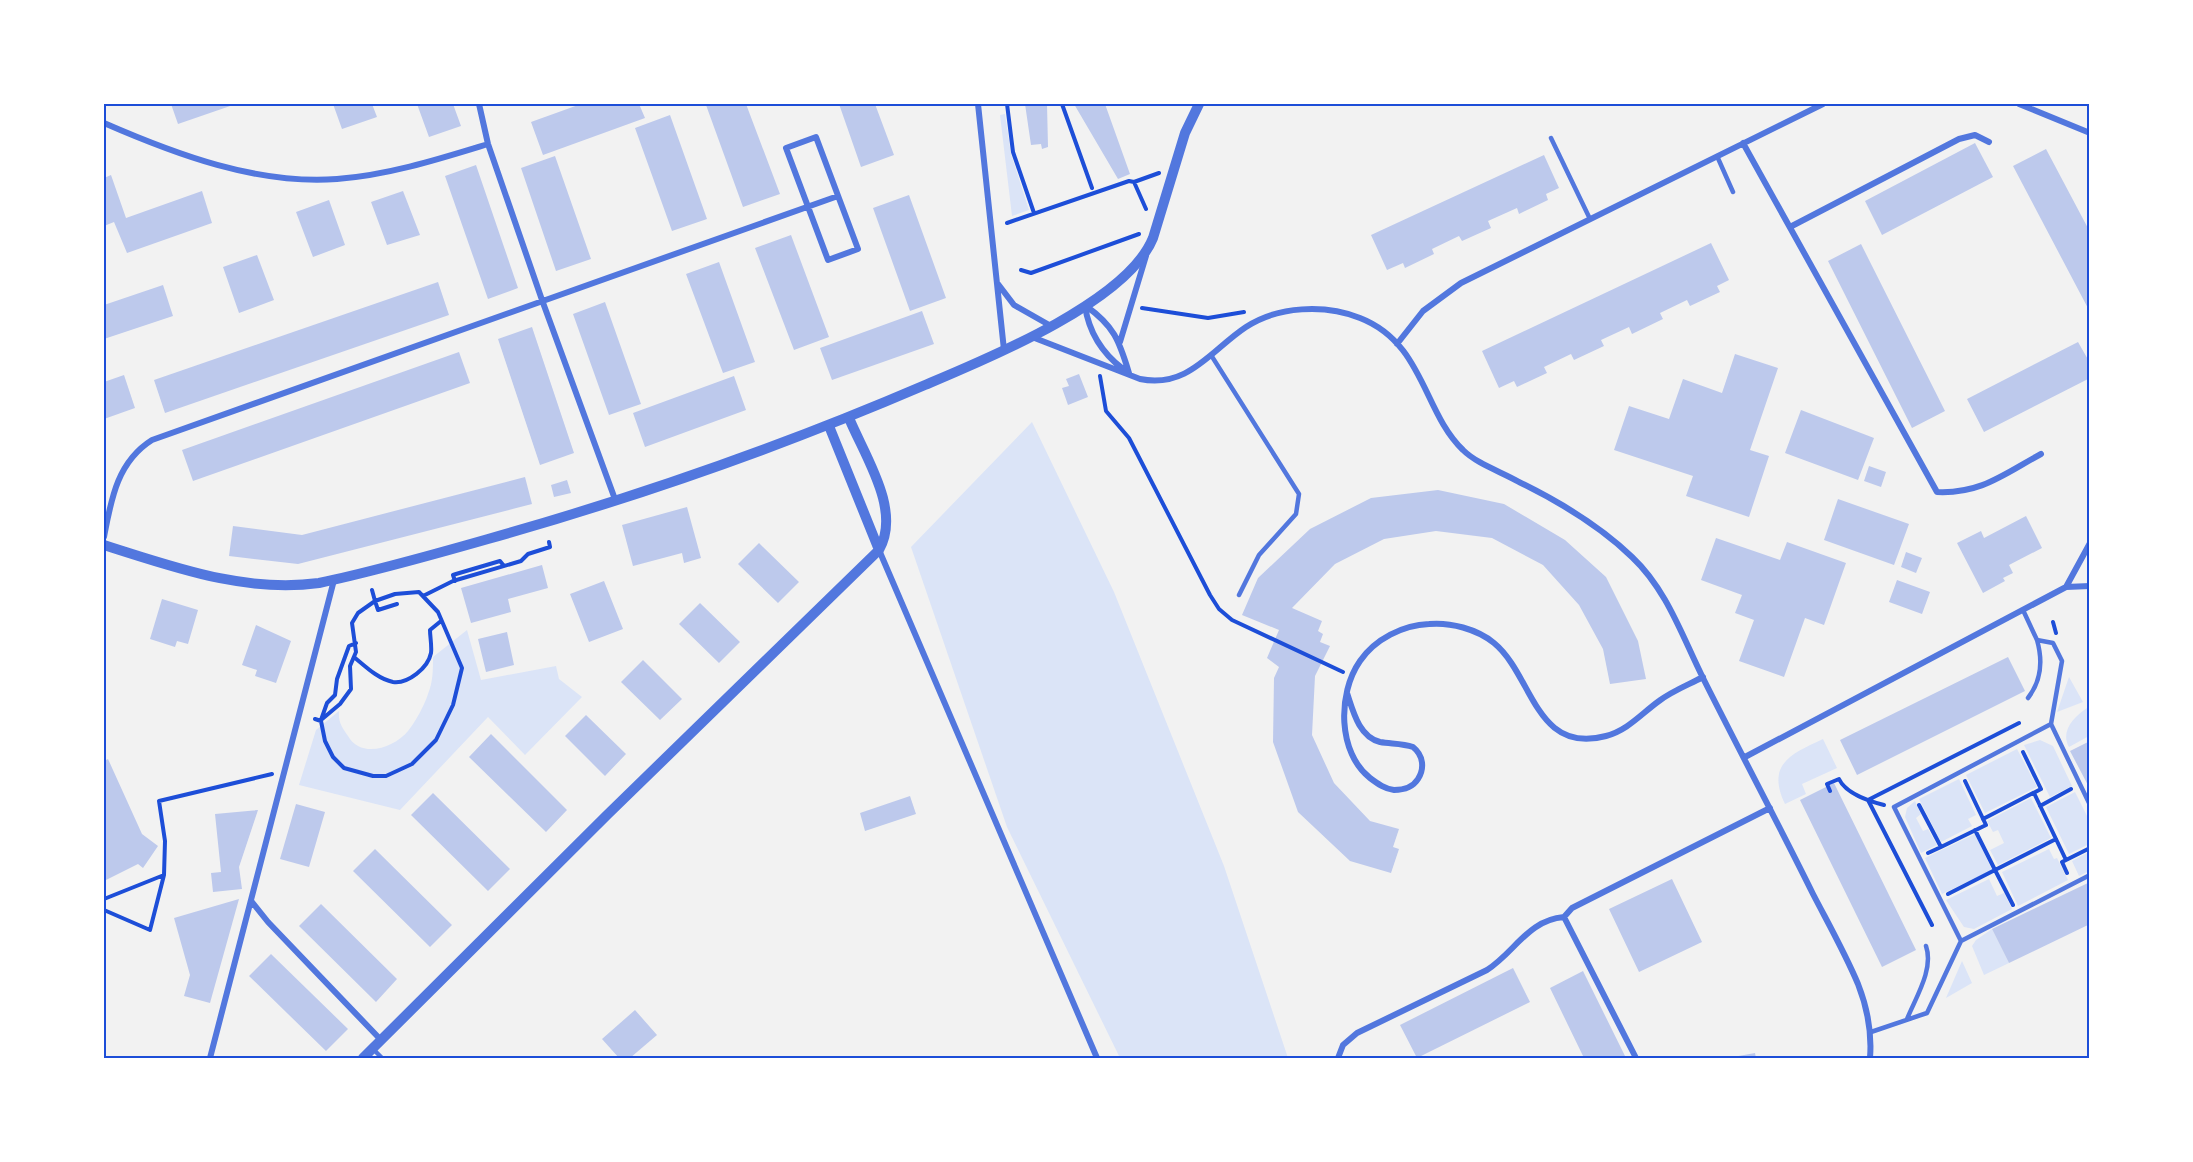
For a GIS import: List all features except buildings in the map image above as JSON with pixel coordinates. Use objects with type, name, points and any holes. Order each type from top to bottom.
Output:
[{"type":"street","points":[[479,104],[488,144],[616,502]]},
{"type":"street","points":[[978,104],[1004,351]]},
{"type":"street","points":[[1120,342],[1185,133],[1199,104]]},
{"type":"street","points":[[1397,344],[1423,311],[1441,296],[1590,219],[1823,104]]},
{"type":"street","points":[[2019,104],[2090,133]]},
{"type":"street","points":[[104,123],[191,157],[232,168],[293,179],[338,179],[391,171],[488,144]]},
{"type":"street","points":[[1790,226],[1959,139],[1975,135],[1989,142]]},
{"type":"street","points":[[816,137],[858,249],[828,260],[808,206],[786,148],[816,137]]},
{"type":"street","points":[[1743,143],[1937,492],[1960,493],[1977,489],[2041,454]]},
{"type":"street","points":[[104,537],[112,498],[124,468],[132,456],[152,440],[838,196]]},
{"type":"street","points":[[104,545],[218,579],[283,587],[334,580],[616,502],[829,426],[1004,351],[1085,305],[1132,269],[1148,250]]},
{"type":"street","points":[[997,281],[1014,305],[1051,326]]},
{"type":"street","points":[[1085,305],[1107,322],[1120,342],[1129,373]]},
{"type":"street","points":[[1085,305],[1088,322],[1102,350],[1129,373]]},
{"type":"street","points":[[1032,337],[1144,380],[1175,378],[1190,372],[1243,329],[1261,318],[1278,312],[1315,310],[1360,318],[1397,344],[1418,371],[1451,438],[1465,453],[1555,500],[1595,526],[1632,557],[1651,578],[1669,605],[1858,984],[1870,1032],[1870,1059]]},
{"type":"street","points":[[363,1059],[879,550],[886,535],[887,519],[875,479],[849,418]]},
{"type":"street","points":[[829,426],[879,550],[1096,1059]]},
{"type":"street","points":[[2066,587],[2090,543]]},
{"type":"street","points":[[210,1059],[334,580]]},
{"type":"street","points":[[1745,757],[2066,587],[2090,586]]},
{"type":"street","points":[[1347,693],[1356,719],[1367,735],[1380,742],[1406,744],[1418,751],[1422,771],[1411,786],[1389,789],[1379,785],[1360,771],[1346,738],[1345,718],[1347,693],[1360,660],[1370,649],[1396,632],[1431,623],[1463,628],[1494,643],[1509,661],[1548,722],[1559,731],[1582,739],[1618,731],[1658,701],[1703,677]]},
{"type":"street","points":[[1338,1059],[1342,1045],[1362,1029],[1487,970],[1502,959],[1535,926],[1548,918],[1564,917],[1572,908],[1770,808]]},
{"type":"street","points":[[252,902],[268,922],[381,1040]]},
{"type":"street","points":[[1564,917],[1636,1059]]},
{"type":"lane","points":[[1551,138],[1590,219]]},
{"type":"lane","points":[[1717,156],[1733,192]]},
{"type":"lane","points":[[1211,356],[1299,494],[1296,514],[1259,555],[1239,596]]},
{"type":"lane","points":[[2023,610],[2037,640],[2042,662],[2039,677],[2028,698]]},
{"type":"lane","points":[[2037,640],[2053,642],[2062,661],[2051,724],[2090,805]]},
{"type":"lane","points":[[1961,941],[1894,807],[2051,724]]},
{"type":"lane","points":[[1870,1032],[1927,1013],[1961,941],[2090,875]]},
{"type":"lane","points":[[1907,1019],[1928,966],[1929,956],[1926,946]]},
{"type":"lane","points":[[373,1049],[382,1059]]},
{"type":"path","points":[[1007,104],[1012,152],[1035,213]]},
{"type":"path","points":[[1062,104],[1092,188]]},
{"type":"path","points":[[1007,223],[1129,181],[1134,182],[1163,172]]},
{"type":"path","points":[[1134,182],[1150,218]]},
{"type":"path","points":[[1021,270],[1031,273],[1143,233]]},
{"type":"path","points":[[1141,308],[1208,318],[1249,311]]},
{"type":"path","points":[[1100,375],[1106,411],[1130,438],[1197,573],[1219,609],[1232,620],[1352,677]]},
{"type":"path","points":[[423,596],[455,581],[504,566],[550,547],[549,542]]},
{"type":"path","points":[[455,581],[453,575],[481,563],[500,561],[504,566]]},
{"type":"path","points":[[372,590],[378,610],[397,604]]},
{"type":"path","points":[[321,721],[340,704],[351,689],[350,666],[356,643],[352,623],[358,613],[375,601],[395,594],[419,592],[438,612],[460,661],[460,684],[445,724],[436,740],[412,765],[386,777],[359,774],[344,768],[333,757],[325,741],[321,721],[327,703],[335,695],[337,679],[349,646],[356,643]]},
{"type":"path","points":[[354,657],[381,677],[394,682],[406,681],[425,667],[430,654],[430,630],[441,621]]},
{"type":"path","points":[[315,719],[321,721]]},
{"type":"path","points":[[1868,800],[2019,723]]},
{"type":"path","points":[[1983,819],[2041,789],[2018,741]]},
{"type":"path","points":[[104,910],[150,930],[164,875],[165,840],[159,801],[284,771]]},
{"type":"path","points":[[1919,858],[1986,825],[1960,772]]},
{"type":"path","points":[[1830,791],[1827,784],[1839,779],[1842,786],[1868,800],[1932,925]]},
{"type":"path","points":[[2040,806],[2080,785]]},
{"type":"path","points":[[2034,793],[2066,860]]},
{"type":"path","points":[[1914,796],[1941,847]]},
{"type":"path","points":[[1975,830],[2016,912]]},
{"type":"path","points":[[1939,898],[2056,839]]},
{"type":"path","points":[[1892,847],[1901,842]]},
{"type":"path","points":[[2073,884],[2062,862],[2090,848]]},
{"type":"path","points":[[104,898],[164,875]]},
{"type":"shaded area","points":[[1005,114],[1011,154],[1029,210],[1012,216],[1000,115]]},
{"type":"shaded area","points":[[1032,422],[1114,592],[1224,866],[1288,1058],[1120,1058],[1007,827],[911,547]]},
{"type":"shaded area","points":[[467,630],[481,680],[556,666],[559,679],[582,697],[525,755],[488,717],[400,810],[299,785],[316,730],[339,711],[344,730],[354,743],[361,747],[378,749],[402,737],[420,713],[430,689],[433,657]]},
{"type":"shaded area","points":[[2069,677],[2083,702],[2057,712]]},
{"type":"shaded area","points":[[2087,708],[2089,736],[2069,747],[2067,730],[2073,720]]},
{"type":"shaded area","points":[[1823,739],[1837,768],[1802,784],[1806,794],[1785,804],[1778,779],[1780,770],[1792,756]]},
{"type":"shaded area","points":[[2040,740],[2053,746],[2072,786],[2050,797],[2024,745]]},
{"type":"shaded area","points":[[2017,749],[2037,787],[1985,813],[1966,775]]},
{"type":"shaded area","points":[[1959,779],[1976,815],[1968,819],[1972,826],[1941,842],[1919,799]]},
{"type":"shaded area","points":[[2075,792],[2089,820],[2089,844],[2069,854],[2046,807]]},
{"type":"shaded area","points":[[2031,798],[2051,838],[1998,865],[1990,850],[2004,843],[1998,830],[1993,832],[1987,821]]},
{"type":"shaded area","points":[[1915,801],[1921,814],[1916,818],[1923,831],[1928,829],[1937,845],[1921,853],[1905,817],[1907,808]]},
{"type":"shaded area","points":[[1975,834],[1992,870],[1942,894],[1925,858]]},
{"type":"shaded area","points":[[2049,849],[2054,859],[2057,858],[2068,880],[2018,906],[2002,872]]},
{"type":"shaded area","points":[[2089,852],[2089,871],[2079,876],[2072,861]]},
{"type":"shaded area","points":[[1989,879],[1997,896],[2004,893],[2012,909],[1974,929],[1964,927],[1946,900]]},
{"type":"shaded area","points":[[1992,929],[2009,963],[1984,975],[1972,946],[1976,940]]},
{"type":"shaded area","points":[[1962,961],[1972,983],[1946,998]]}]
